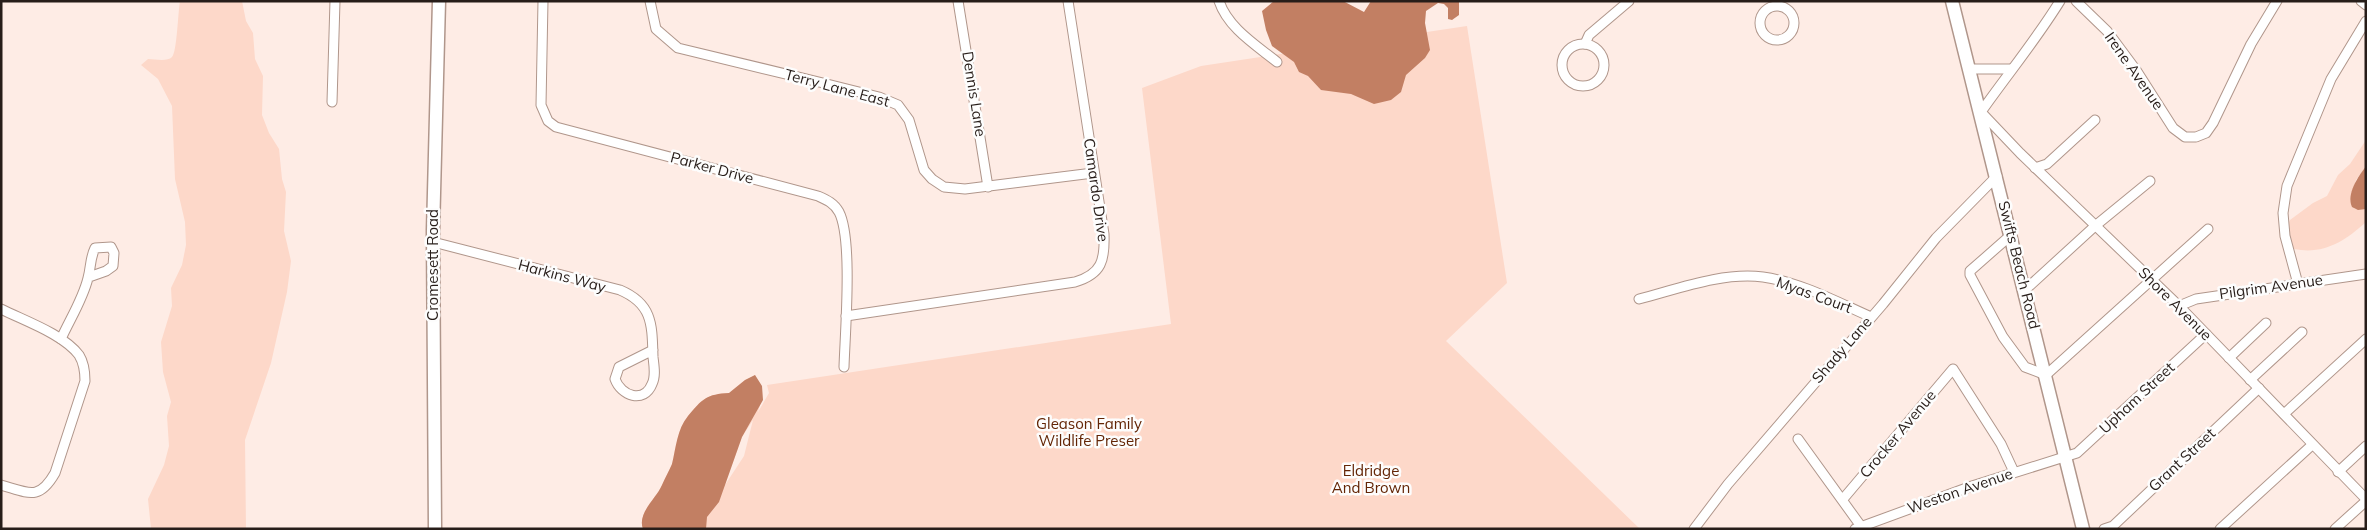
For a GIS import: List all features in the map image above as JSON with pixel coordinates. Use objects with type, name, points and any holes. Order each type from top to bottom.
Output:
[{"type":"street","points":[[332,102],[335,1]]},
{"type":"street","name":"Cromesett Road","points":[[435,529],[433,242],[439,1]]},
{"type":"street","name":"Parker Drive","points":[[543,1],[541,105],[548,120],[556,127],[716,168],[829,200],[839,214],[845,233],[846,316],[844,367]]},
{"type":"street","name":"Terry Lane East","points":[[650,1],[651,15],[656,29],[678,48],[823,82],[879,97],[898,105],[909,120],[924,170],[938,185],[951,189],[988,187],[1093,173]]},
{"type":"street","name":"Dennis Lane","points":[[958,1],[988,187]]},
{"type":"street","name":"Camardo Drive","points":[[846,316],[1087,278],[1098,269],[1104,254],[1104,234],[1093,173],[1068,1]]},
{"type":"street","points":[[1219,1],[1227,18],[1276,62]]},
{"type":"street","points":[[1585,44],[1599,52],[1604,67],[1596,82],[1581,86],[1567,79],[1562,63],[1570,49],[1585,44],[1589,35],[1629,1]]},
{"type":"street","points":[[1761,1],[1767,9]]},
{"type":"street","name":"Swifts Beach Road","points":[[1952,1],[1997,176],[2083,529]]},
{"type":"street","points":[[1981,112],[2011,69],[2036,40],[2060,1]]},
{"type":"street","name":"Irene Avenue","points":[[2076,1],[2107,31],[2136,70],[2173,128],[2185,137],[2206,133],[2213,123],[2247,52],[2277,1]]},
{"type":"street","points":[[2361,1],[2366,5]]},
{"type":"street","points":[[1777,5],[1790,10],[1795,23],[1790,36],[1777,41],[1765,35],[1760,23],[1761,16],[1767,9],[1777,5]]},
{"type":"street","points":[[2298,284],[2288,253],[2284,227],[2287,186],[2331,79],[2366,21]]},
{"type":"street","points":[[1970,69],[2011,69]]},
{"type":"street","name":"Shore Avenue","points":[[1981,112],[2035,168],[2179,306],[2366,500]]},
{"type":"street","points":[[2035,168],[2047,164],[2096,120]]},
{"type":"street","name":"Shady Lane","points":[[1694,529],[1728,484],[1936,238],[1997,176]]},
{"type":"street","points":[[2025,290],[2095,226],[2150,181]]},
{"type":"street","points":[[2011,235],[1970,270],[1983,302],[2003,337],[2025,367],[2046,375],[2208,229]]},
{"type":"street","name":"Harkins Way","points":[[433,242],[631,295],[640,302],[649,317],[653,331],[654,377],[650,388],[639,396],[632,396],[621,391],[616,379],[619,367],[653,350]]},
{"type":"street","name":"Pilgrim Avenue","points":[[2179,306],[2196,299],[2366,274]]},
{"type":"street","points":[[61,339],[89,277]]},
{"type":"street","name":"Myas Court","points":[[1638,299],[1714,280],[1761,277],[1793,285],[1871,317]]},
{"type":"street","points":[[1,309],[61,339],[79,356],[85,371],[85,381],[56,473],[48,485],[39,492],[25,492],[1,485]]},
{"type":"street","points":[[2229,358],[2266,323]]},
{"type":"street","points":[[2250,380],[2302,332]]},
{"type":"street","name":"Upham Street","points":[[2065,455],[2077,453],[2085,448],[2206,334]]},
{"type":"street","points":[[2284,414],[2366,339]]},
{"type":"street","name":"Crocker Avenue","points":[[1843,499],[1953,369],[2001,444],[2014,472]]},
{"type":"street","name":"Grant Street","points":[[2104,529],[2113,526],[2259,388]]},
{"type":"street","points":[[1798,439],[1843,499],[1860,528]]},
{"type":"street","points":[[2220,529],[2312,444]]},
{"type":"street","points":[[2338,472],[2366,446]]},
{"type":"street","name":"Weston Avenue","points":[[1860,528],[2065,455]]},
{"type":"street","points":[[2335,529],[2366,500]]},
{"type":"green space","points":[[180,1],[242,1],[246,21],[253,33],[255,59],[263,76],[262,115],[269,133],[279,149],[282,179],[286,192],[284,231],[291,261],[287,292],[271,363],[245,440],[246,529],[151,529],[148,499],[164,465],[169,446],[167,416],[171,402],[163,372],[161,342],[172,306],[171,288],[182,265],[186,245],[185,222],[175,179],[172,106],[158,79],[141,65],[148,59],[170,59],[174,54]]},
{"type":"green space","points":[[1467,26],[1507,283],[1446,341],[1640,529],[643,529],[643,517],[671,467],[679,433],[684,421],[697,405],[706,398],[729,393],[745,380],[755,375],[762,393],[758,412],[769,393],[767,385],[1171,324],[1142,88],[1201,66]],"holes":[[[753,420],[744,456],[725,485],[742,437]]]},
{"type":"green space","points":[[2366,140],[2366,166],[2356,180],[2351,199],[2355,209],[2366,209],[2366,222],[2350,235],[2333,245],[2315,250],[2294,249],[2289,242],[2288,224],[2290,220],[2313,203],[2327,196],[2338,175],[2350,164]]},
{"type":"shaded area","points":[[1274,1],[1343,1],[1364,12],[1371,1],[1459,1],[1459,15],[1452,20],[1448,19],[1448,8],[1444,4],[1438,3],[1426,11],[1425,23],[1430,50],[1425,58],[1406,75],[1401,92],[1391,100],[1374,104],[1351,94],[1321,90],[1308,76],[1299,72],[1294,62],[1272,46],[1262,11]]},
{"type":"shaded area","points":[[2366,166],[2366,209],[2358,210],[2352,207],[2352,191]]},
{"type":"shaded area","points":[[755,375],[762,386],[763,400],[742,437],[719,502],[707,517],[706,529],[643,529],[643,517],[671,467],[679,433],[684,421],[697,405],[706,398],[729,393],[745,380]]},
{"type":"park label","name":"Gleason Family Wildlife Preser","points":[[1089,432]]},
{"type":"park label","name":"Eldridge And Brown","points":[[1371,480]]}]
